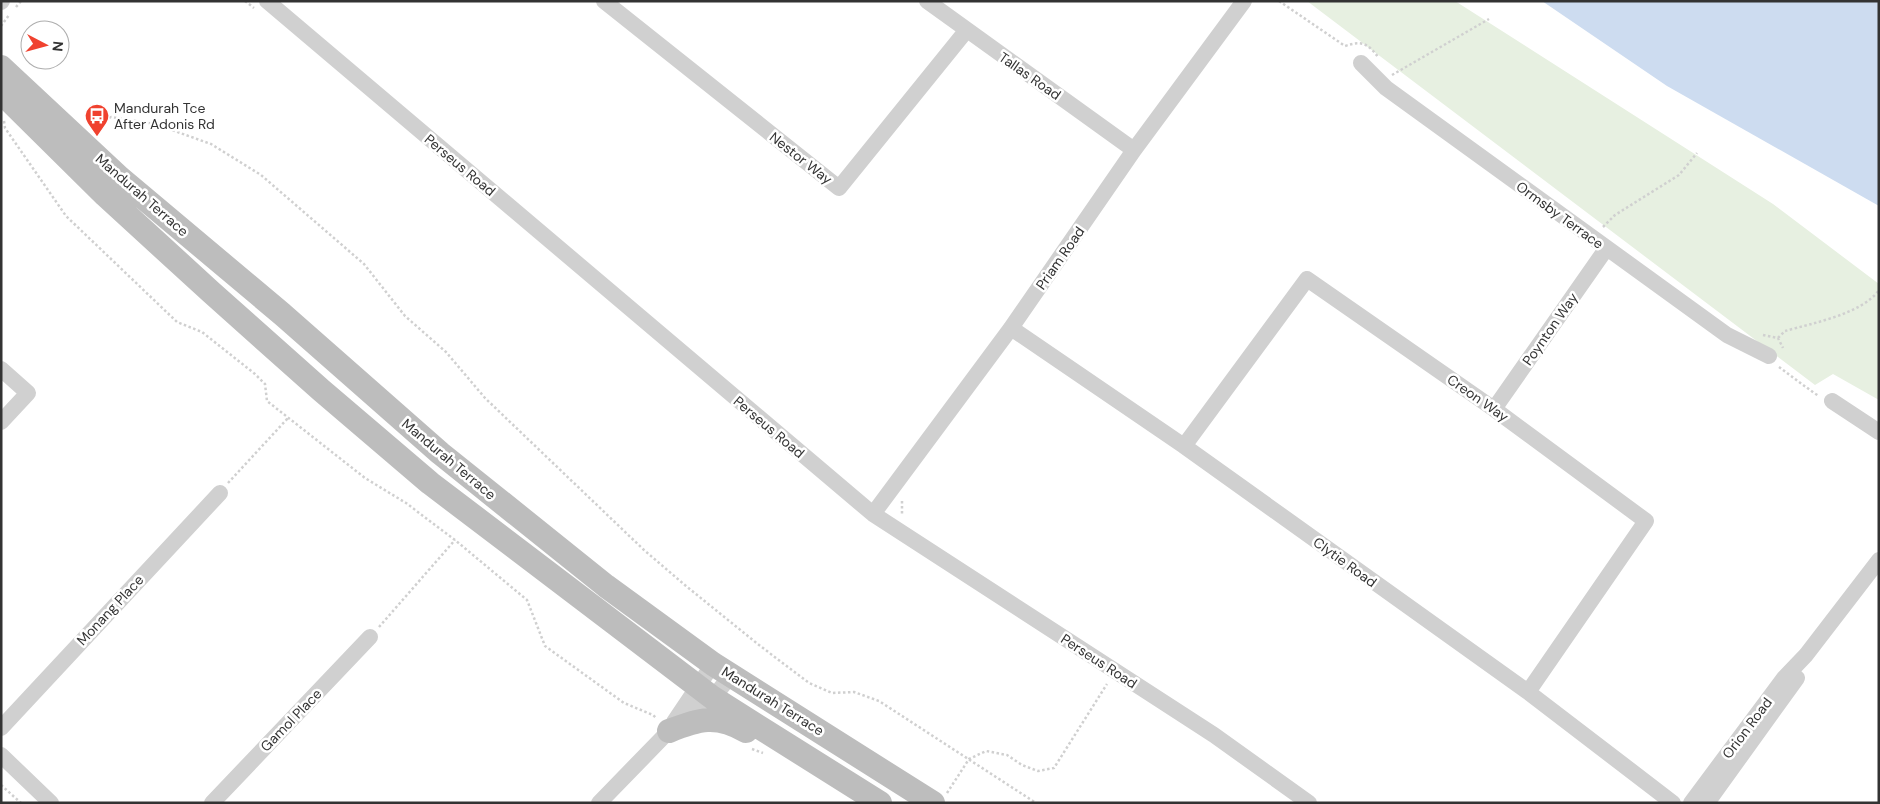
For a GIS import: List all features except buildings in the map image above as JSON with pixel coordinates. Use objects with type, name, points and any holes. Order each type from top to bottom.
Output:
[{"type":"main road","name":"Mandurah Terrace","points":[[1,67],[120,178],[282,314],[440,453],[606,586],[722,669],[939,799]]},
{"type":"main road","name":"Mandurah Terrace","points":[[1,92],[105,195],[204,286],[336,403],[430,482],[778,750],[880,803]]},
{"type":"main road","points":[[669,731],[695,721],[720,720],[738,727],[778,750]]},
{"type":"street","name":"Perseus Road","points":[[267,1],[873,514],[1214,735],[1309,803]]},
{"type":"street","name":"Nestor Way","points":[[604,1],[839,188],[966,31]]},
{"type":"street","name":"Tallas Road","points":[[926,1],[1134,150]]},
{"type":"street","name":"Priam Road","points":[[873,514],[1011,328],[1134,150],[1244,1]]},
{"type":"street","name":"Ormsby Terrace","points":[[1361,63],[1386,88],[1606,249],[1727,335],[1769,356]]},
{"type":"street","name":"Poynton Way","points":[[1494,409],[1606,249]]},
{"type":"street","name":"Creon Way","points":[[1184,446],[1308,279],[1494,409],[1646,521],[1528,692]]},
{"type":"street","name":"Clytie Road","points":[[1011,328],[1184,446],[1528,692],[1673,803]]},
{"type":"street","points":[[1,369],[28,393],[1,422]]},
{"type":"street","points":[[1832,401],[1879,432]]},
{"type":"street","name":"Monang Place","points":[[1,728],[220,493]]},
{"type":"street","name":"Orion Road","points":[[1691,803],[1784,678],[1806,655],[1879,560]]},
{"type":"street","name":"Gamol Place","points":[[212,803],[370,637]]},
{"type":"street","name":"Orion Road","points":[[1707,803],[1796,680],[1806,655]]},
{"type":"street","points":[[599,803],[705,692],[722,669]]},
{"type":"street","points":[[1,755],[51,803]]},
{"type":"path","points":[[1389,76],[1489,19]]},
{"type":"path","points":[[77,136],[111,117],[155,124],[211,144],[261,175],[364,264],[405,316],[446,352],[485,398],[644,550],[759,646],[809,683],[832,693],[854,692],[880,702],[1036,803]]},
{"type":"path","points":[[4,119],[5,128],[66,216],[178,322],[202,332],[214,344],[255,374],[265,384],[266,401],[365,478],[406,504],[455,540],[527,600],[545,646],[624,703],[653,715],[669,731]]},
{"type":"path","points":[[1598,232],[1615,215],[1680,176],[1697,153]]},
{"type":"path","points":[[1778,338],[1786,331],[1857,309],[1874,297],[1879,290]]},
{"type":"path","points":[[1781,369],[1814,393],[1832,401]]},
{"type":"path","points":[[220,493],[288,418]]},
{"type":"path","points":[[370,637],[455,540]]},
{"type":"path","points":[[939,799],[968,759],[986,751],[1007,755],[1022,765],[1038,771],[1054,768],[1110,679]]},
{"type":"path","points":[[747,747],[778,750]]},
{"type":"path","points":[[1,785],[21,803]]},
{"type":"green space","points":[[1307,1],[1455,1],[1773,204],[1879,284],[1879,400],[1833,374],[1815,385]]},
{"type":"water","points":[[1542,1],[1879,1],[1879,206],[1667,86]]},
{"type":"place","name":"Mandurah Tce After Adonis Rd","points":[[97,137]]}]
